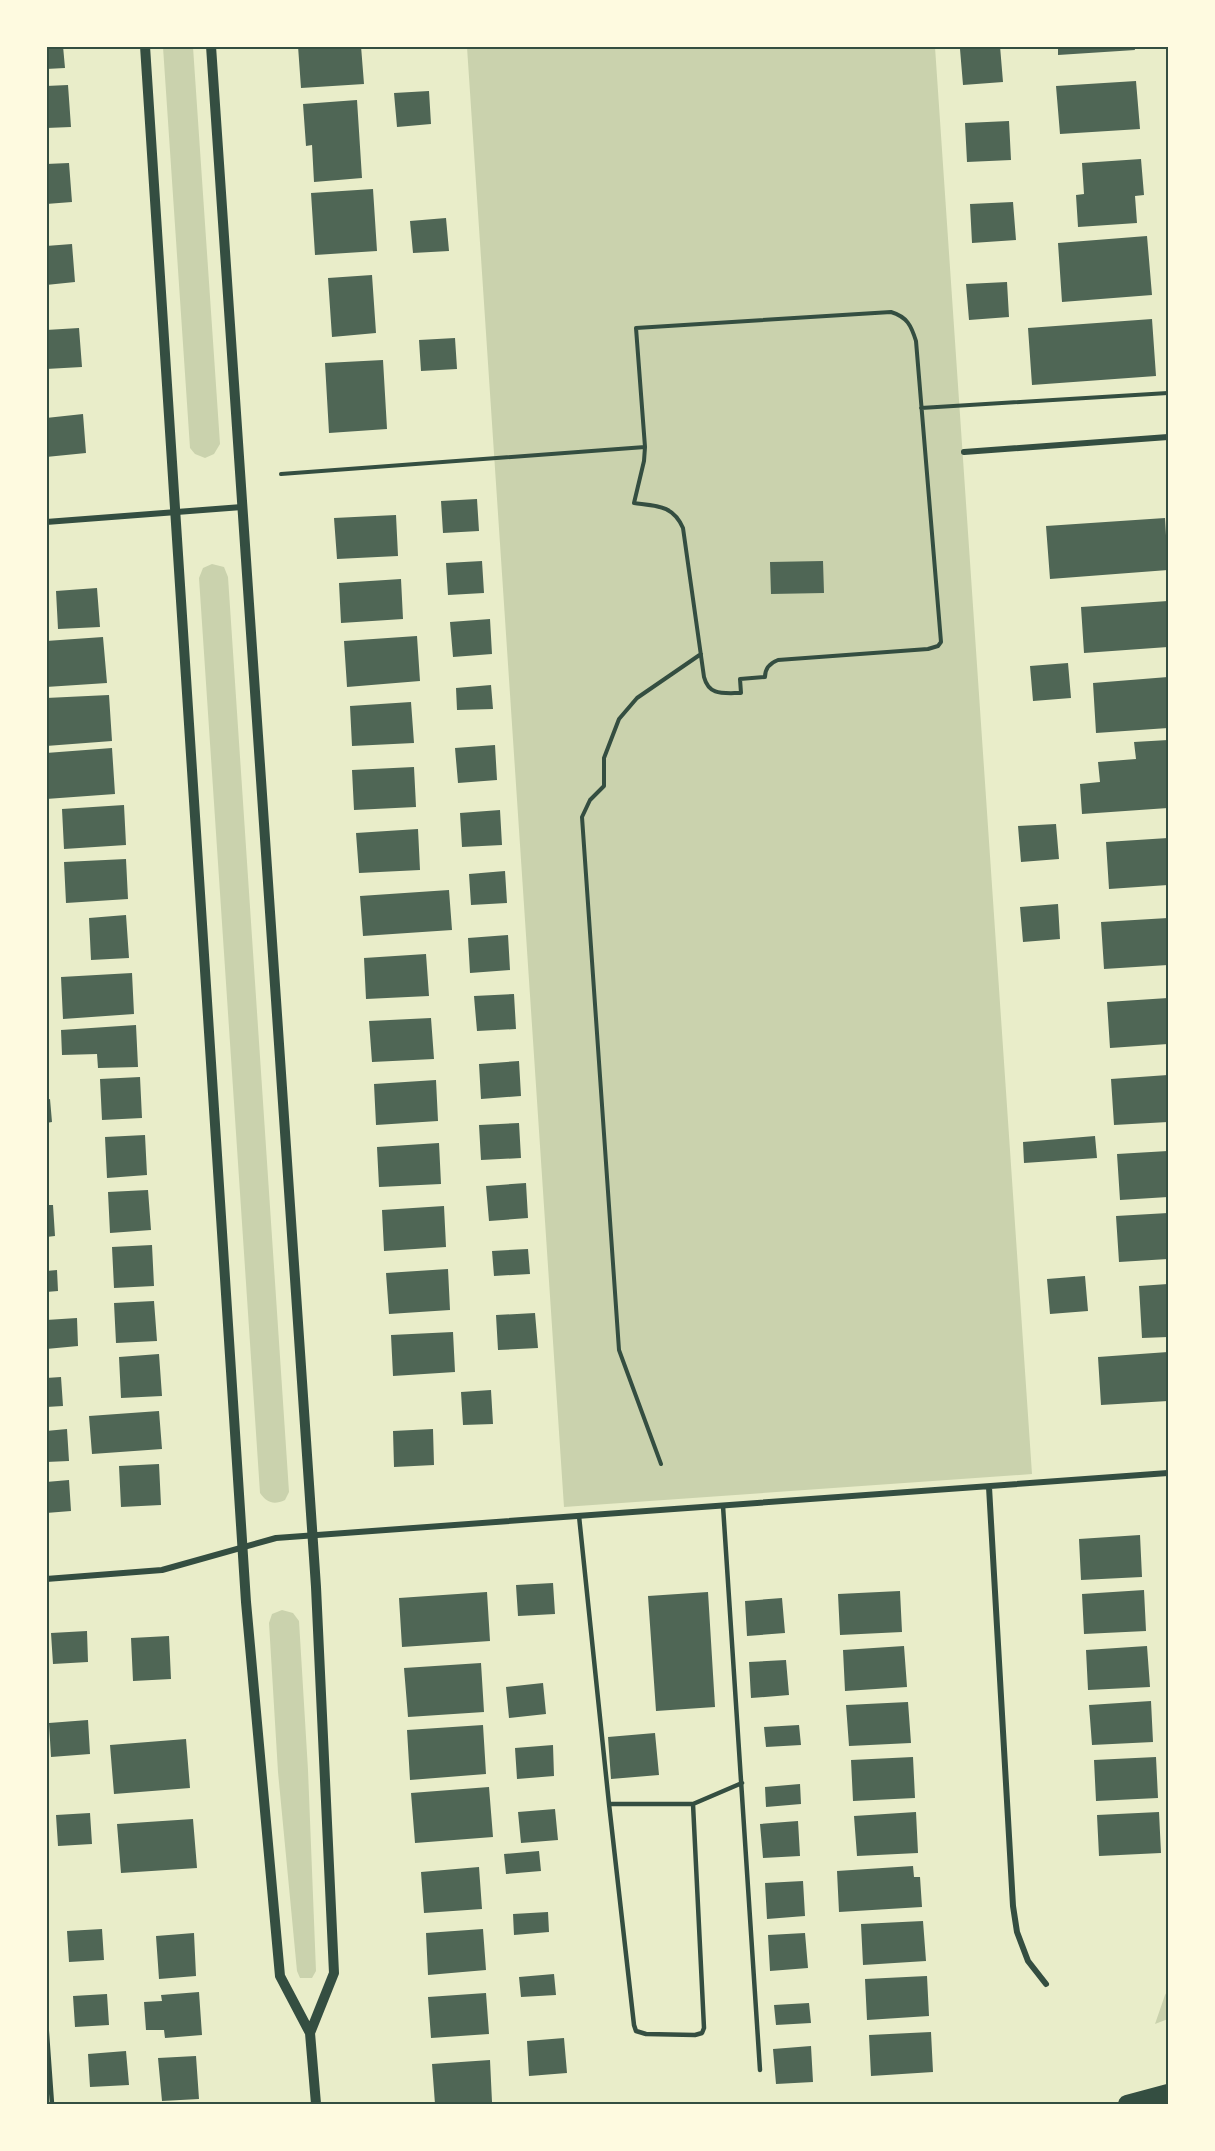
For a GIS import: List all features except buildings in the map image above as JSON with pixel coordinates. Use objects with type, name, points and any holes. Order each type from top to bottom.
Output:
[{"type":"highway","points":[[1127,2104],[1168,2093]]},
{"type":"street","points":[[145,46],[242,1547],[280,1976],[310,2033],[316,2104]]},
{"type":"street","points":[[211,46],[313,1535],[334,1973],[310,2033]]},
{"type":"street","points":[[964,452],[1168,437]]},
{"type":"street","points":[[46,522],[242,507]]},
{"type":"street","points":[[46,1579],[162,1570],[276,1538],[1168,1473]]},
{"type":"street","points":[[989,1487],[1013,1906],[1017,1932],[1028,1961],[1046,1984]]},
{"type":"lane","points":[[723,1506],[760,2070]]},
{"type":"lane","points":[[579,1516],[633,2025],[636,2031],[646,2034],[695,2035],[702,2033],[704,2028],[693,1804]]},
{"type":"lane","points":[[609,1804],[693,1804],[742,1783]]},
{"type":"lane","points":[[46,2020],[52,2104]]},
{"type":"path","points":[[891,312],[903,316],[912,327],[916,341],[941,637],[938,646],[928,649],[778,660],[770,663],[765,677],[740,679],[741,693],[713,691],[706,686],[683,528],[678,517],[669,509],[634,503],[645,447],[636,328],[891,312]]},
{"type":"path","points":[[921,408],[1168,393]]},
{"type":"path","points":[[281,474],[645,447]]},
{"type":"path","points":[[661,1464],[618,1350],[582,818],[590,800],[604,786],[604,758],[619,719],[636,699],[701,654]]},
{"type":"green space","points":[[163,47],[193,47],[220,444],[214,454],[205,458],[195,454],[190,448]]},
{"type":"green space","points":[[467,47],[935,47],[1032,1474],[564,1507]]},
{"type":"green space","points":[[212,564],[224,567],[228,577],[289,1492],[285,1500],[277,1502],[268,1501],[260,1493],[199,578],[203,568]]},
{"type":"green space","points":[[282,1610],[293,1613],[299,1621],[316,1971],[312,1978],[300,1978],[297,1971],[278,1772],[269,1623],[272,1614]]},
{"type":"green space","points":[[1168,1990],[1168,2019],[1155,2024],[1165,1995]]}]
